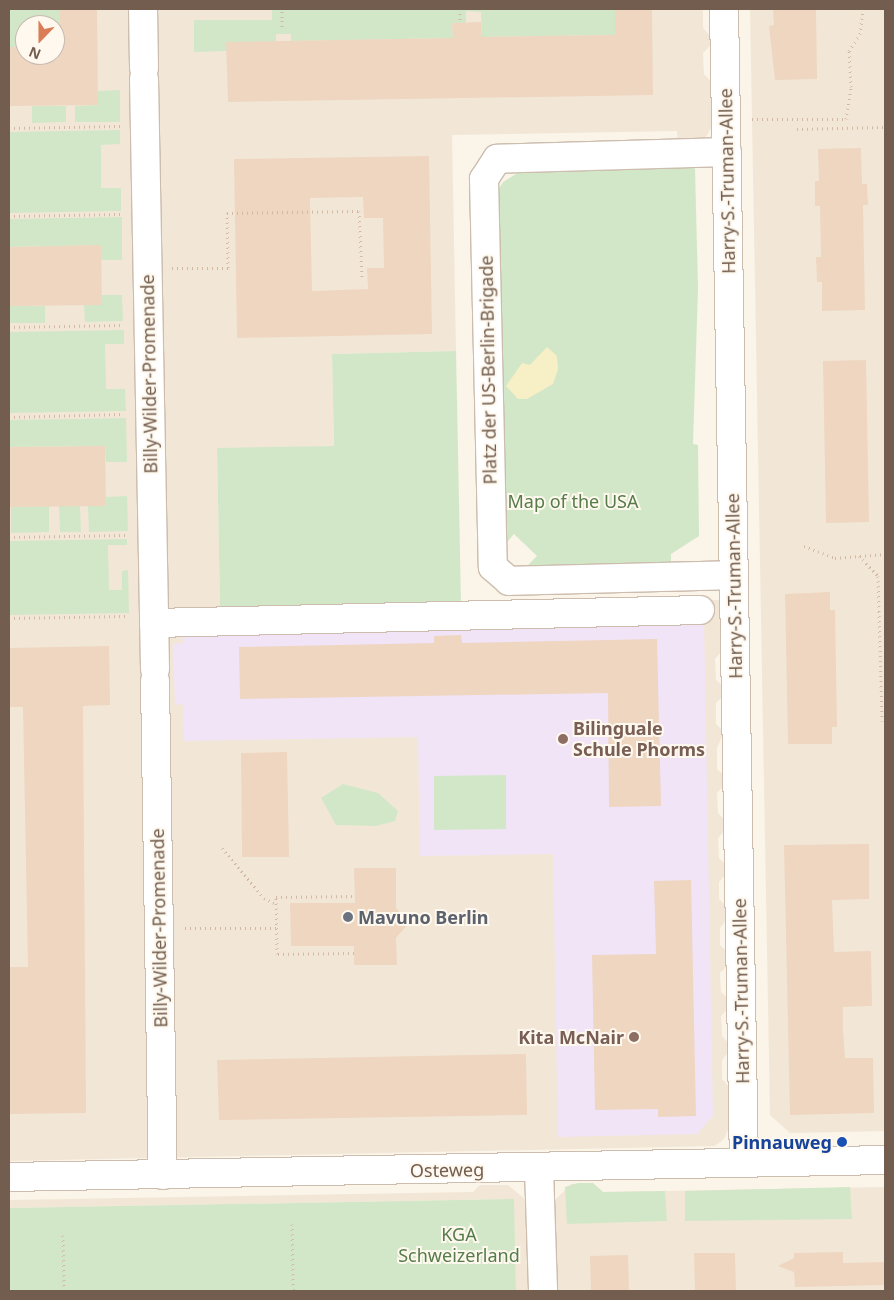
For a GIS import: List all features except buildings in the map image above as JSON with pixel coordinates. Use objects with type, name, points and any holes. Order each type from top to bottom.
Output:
[{"type":"street","name":"Billy-Wilder-Promenade","points":[[143,9],[163,1175]]},
{"type":"street","name":"Harry-S.-Truman-Allee","points":[[724,9],[744,1163]]},
{"type":"street","name":"Platz der US-Berlin-Brigade","points":[[727,152],[498,159],[484,179],[493,567],[509,581],[734,575]]},
{"type":"street","points":[[154,620],[700,610]]},
{"type":"street","name":"Osteweg","points":[[9,1178],[540,1169],[885,1160]]},
{"type":"street","points":[[540,1169],[543,1291]]},
{"type":"path","points":[[282,9],[282,27]]},
{"type":"path","points":[[460,9],[460,23]]},
{"type":"path","points":[[726,119],[846,119],[851,87],[849,51],[860,34],[863,9]]},
{"type":"path","points":[[9,128],[145,126]]},
{"type":"path","points":[[797,129],[885,127]]},
{"type":"path","points":[[148,268],[228,268],[227,213],[359,210],[362,278]]},
{"type":"path","points":[[9,216],[121,214]]},
{"type":"path","points":[[9,327],[148,325]]},
{"type":"path","points":[[9,418],[150,414]]},
{"type":"path","points":[[9,537],[152,535]]},
{"type":"path","points":[[804,546],[835,558],[885,554]]},
{"type":"path","points":[[859,556],[878,576],[882,721]]},
{"type":"path","points":[[9,618],[154,620]]},
{"type":"path","points":[[222,848],[264,898],[276,905]]},
{"type":"path","points":[[354,896],[276,897],[277,954],[354,953]]},
{"type":"path","points":[[159,928],[277,928]]},
{"type":"path","points":[[292,1224],[293,1291]]},
{"type":"path","points":[[63,1235],[64,1291]]},
{"type":"shaded area","points":[[9,9],[703,9],[703,28],[710,36],[710,46],[703,53],[704,74],[716,87],[716,120],[704,140],[678,149],[677,131],[452,135],[456,351],[332,354],[334,446],[217,449],[220,608],[720,600],[724,605],[728,644],[715,659],[716,680],[723,686],[724,695],[716,703],[716,724],[724,732],[717,748],[717,769],[725,776],[725,784],[717,793],[718,813],[725,820],[726,829],[718,838],[719,858],[726,865],[726,874],[719,882],[719,899],[727,907],[727,919],[720,928],[720,945],[728,953],[728,965],[720,973],[721,992],[728,998],[729,1007],[721,1016],[722,1036],[729,1044],[729,1051],[722,1060],[722,1079],[730,1088],[731,1123],[724,1139],[715,1146],[9,1161]]},
{"type":"shaded area","points":[[750,9],[885,9],[885,1131],[790,1133],[770,1115]]},
{"type":"shaded area","name":"Bilinguale Schule Phorms","points":[[704,619],[713,1116],[697,1134],[558,1137],[553,854],[420,856],[418,737],[184,741],[183,704],[175,705],[173,644],[183,643],[182,632]]},
{"type":"shaded area","points":[[593,1183],[603,1192],[885,1187],[885,1291],[554,1291],[554,1201],[571,1184]]},
{"type":"shaded area","points":[[480,1185],[508,1185],[527,1201],[531,1291],[516,1291],[513,1199],[9,1208],[9,1200],[473,1192]]},
{"type":"green space","points":[[9,9],[60,9],[60,15],[15,15],[15,47],[9,47]]},
{"type":"green space","points":[[272,9],[615,9],[615,35],[482,37],[481,12],[466,11],[466,23],[452,24],[453,38],[291,41],[291,34],[276,34],[276,42],[227,51],[194,52],[194,20],[272,20]]},
{"type":"green space","points":[[120,90],[120,122],[75,122],[75,106],[98,105],[98,91]]},
{"type":"green space","points":[[32,106],[66,106],[66,122],[32,123]]},
{"type":"green space","points":[[120,130],[120,144],[101,145],[101,188],[121,188],[121,211],[9,213],[9,132]]},
{"type":"green space","name":"Map of the USA","points":[[685,166],[695,168],[698,288],[693,444],[698,445],[699,536],[671,554],[671,565],[526,567],[537,556],[514,534],[506,543],[496,194],[503,182],[519,172]]},
{"type":"green space","points":[[122,217],[122,260],[101,260],[101,245],[9,247],[9,219]]},
{"type":"green space","points":[[102,295],[122,295],[123,321],[85,322],[84,305],[102,305]]},
{"type":"green space","points":[[9,306],[45,306],[45,323],[9,323]]},
{"type":"green space","points":[[124,330],[124,344],[105,344],[106,389],[125,389],[126,411],[9,413],[9,332]]},
{"type":"green space","points":[[456,351],[461,604],[220,609],[217,448],[334,446],[332,354]]},
{"type":"green space","points":[[126,418],[127,462],[106,462],[105,446],[9,447],[9,420]]},
{"type":"green space","points":[[127,496],[128,531],[89,532],[88,506],[106,505],[106,497]]},
{"type":"green space","points":[[49,506],[49,532],[11,533],[11,507]]},
{"type":"green space","points":[[59,506],[80,506],[81,532],[60,532]]},
{"type":"green space","points":[[127,539],[127,545],[108,545],[109,590],[122,590],[122,571],[128,570],[129,613],[9,615],[9,541]]},
{"type":"green space","points":[[506,775],[506,829],[434,830],[434,776]]},
{"type":"green space","points":[[343,784],[378,793],[398,811],[395,821],[376,826],[336,825],[321,798]]},
{"type":"green space","points":[[578,1183],[593,1183],[603,1192],[665,1191],[667,1221],[567,1224],[565,1187]]},
{"type":"green space","points":[[850,1187],[852,1219],[685,1221],[685,1191]]},
{"type":"green space","name":"KGA Schweizerland","points":[[514,1199],[516,1291],[9,1291],[9,1208]]},
{"type":"sand","points":[[547,347],[557,356],[558,369],[553,384],[527,399],[518,399],[506,386],[522,363],[530,365]]},
{"type":"place","name":"Bilinguale Schule Phorms","points":[[563,739]]},
{"type":"place","name":"Mavuno Berlin","points":[[348,917]]},
{"type":"place","name":"Kita McNair","points":[[634,1037]]},
{"type":"place","name":"Pinnauweg","points":[[842,1142]]}]
